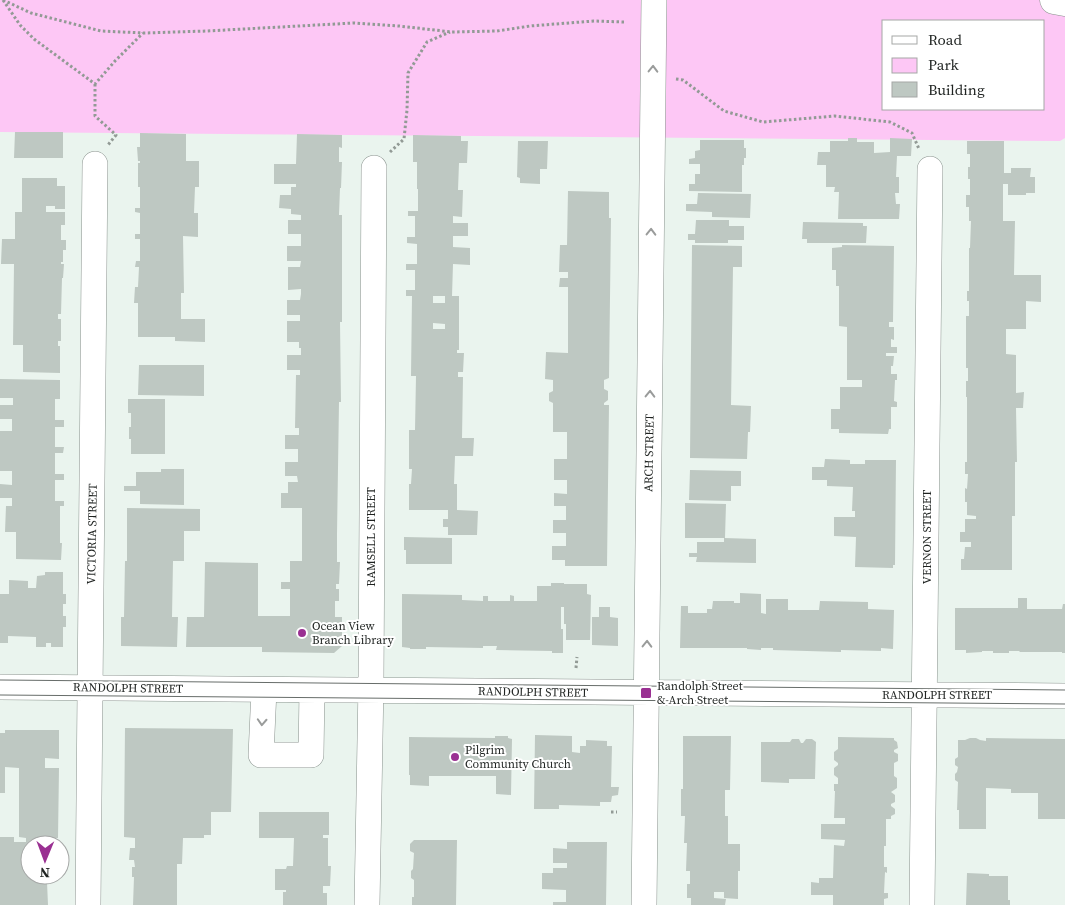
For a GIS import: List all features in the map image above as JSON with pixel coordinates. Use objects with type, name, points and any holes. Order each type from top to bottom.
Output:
[{"type":"main road","points":[[1054,0],[1065,2]]},
{"type":"street","name":"ARCH STREET","points":[[644,905],[654,0]]},
{"type":"street","name":"VICTORIA STREET","points":[[88,905],[95,164]]},
{"type":"street","name":"RAMSELL STREET","points":[[367,905],[374,168]]},
{"type":"street","name":"VERNON STREET","points":[[922,905],[930,169]]},
{"type":"street","name":"RANDOLPH STREET","points":[[0,687],[1065,696]]},
{"type":"street","points":[[264,690],[261,755],[311,755],[312,690]]},
{"type":"path","points":[[3,0],[31,13],[101,32],[207,31],[354,23],[452,32],[497,31],[530,26],[594,21],[625,22]]},
{"type":"path","points":[[3,0],[20,25],[34,39],[95,84]]},
{"type":"path","points":[[374,168],[404,139],[408,74],[427,42],[452,32]]},
{"type":"path","points":[[95,164],[116,135],[95,116],[95,84],[115,60],[144,33]]},
{"type":"path","points":[[653,76],[683,80],[724,111],[763,122],[835,116],[890,122],[912,132],[930,169]]},
{"type":"path","points":[[611,812],[617,812]]},
{"type":"green space","points":[[0,0],[1065,0],[1065,138],[1060,141],[0,132]]},
{"type":"building","points":[[15,132],[63,132],[63,158],[14,158]]},
{"type":"building","points":[[140,133],[186,134],[186,161],[199,161],[199,187],[195,187],[194,213],[198,213],[198,237],[183,236],[184,293],[181,293],[181,319],[205,319],[205,342],[175,341],[175,337],[138,337],[138,303],[134,303],[135,287],[138,287],[139,267],[135,267],[136,261],[140,261],[140,239],[135,239],[135,234],[140,234],[140,213],[135,212],[135,208],[140,208],[138,163],[140,161],[138,161],[137,147],[140,147]]},
{"type":"building","points":[[297,134],[342,135],[342,148],[339,147],[339,162],[342,162],[339,215],[342,215],[342,322],[340,322],[341,402],[339,402],[337,534],[337,562],[340,562],[339,584],[336,584],[336,589],[339,589],[339,601],[335,601],[335,617],[342,617],[342,646],[334,653],[262,652],[262,647],[186,647],[187,617],[204,617],[205,562],[258,563],[258,616],[290,616],[290,589],[281,589],[281,582],[290,582],[290,561],[302,561],[302,508],[281,508],[281,493],[288,493],[288,482],[298,482],[297,476],[285,476],[285,462],[298,462],[298,449],[285,449],[285,435],[299,435],[299,428],[295,428],[296,375],[300,375],[300,370],[287,370],[287,355],[301,355],[301,348],[299,348],[299,342],[287,342],[287,321],[300,321],[300,315],[287,315],[287,300],[300,300],[301,289],[288,290],[288,267],[300,267],[301,261],[287,261],[287,246],[301,246],[301,234],[288,234],[288,220],[301,220],[301,215],[291,214],[291,209],[279,208],[280,195],[291,195],[291,187],[296,187],[296,184],[274,184],[274,164],[296,164]]},
{"type":"building","points":[[413,135],[461,136],[461,141],[468,141],[467,163],[459,163],[458,190],[463,190],[462,217],[453,216],[453,223],[468,223],[468,236],[453,236],[453,247],[470,248],[470,265],[453,264],[452,296],[459,296],[459,350],[457,350],[457,353],[464,353],[463,372],[458,372],[458,377],[463,377],[462,438],[474,438],[473,456],[455,456],[454,484],[457,484],[457,510],[478,511],[477,535],[448,535],[448,527],[443,527],[443,519],[448,519],[448,510],[409,510],[409,484],[411,484],[412,469],[409,469],[409,430],[415,430],[416,376],[411,376],[412,296],[406,296],[406,290],[415,290],[415,270],[406,270],[406,264],[417,264],[417,244],[407,243],[407,237],[415,237],[415,216],[408,216],[408,211],[418,211],[417,162],[413,162]],"holes":[[[433,296],[445,296],[445,303],[433,303]],[[433,323],[445,324],[445,329],[433,329]]]},
{"type":"building","points":[[848,138],[857,138],[857,142],[874,142],[874,153],[890,152],[890,138],[912,139],[911,156],[897,156],[896,177],[899,177],[899,193],[895,193],[896,204],[900,204],[899,219],[838,219],[839,192],[834,192],[835,187],[826,187],[826,165],[817,165],[818,152],[830,152],[830,141],[848,141]]},
{"type":"building","points":[[700,140],[744,140],[746,158],[744,158],[744,165],[742,165],[742,192],[689,191],[689,184],[695,184],[695,174],[700,174],[700,164],[689,164],[689,159],[695,158],[695,151],[700,150]]},
{"type":"building","points":[[518,141],[548,141],[547,169],[540,169],[540,184],[520,183],[520,178],[517,177]]},
{"type":"building","points":[[967,141],[1004,141],[1004,173],[1011,173],[1011,168],[1031,168],[1030,177],[1035,177],[1035,193],[1026,193],[1026,195],[1008,195],[1008,184],[1003,184],[1003,221],[1015,221],[1014,275],[1041,275],[1041,302],[1026,301],[1026,329],[1006,329],[1006,354],[1016,355],[1016,393],[1024,392],[1023,408],[1016,408],[1017,462],[1015,462],[1015,516],[1012,516],[1012,570],[961,570],[961,559],[964,559],[965,547],[971,547],[971,542],[960,542],[960,532],[965,532],[965,519],[976,519],[976,516],[967,515],[967,502],[965,502],[968,474],[965,474],[965,462],[967,462],[966,381],[968,381],[968,368],[966,368],[966,316],[969,316],[967,291],[969,291],[971,221],[969,221],[969,207],[966,207],[966,195],[970,195],[968,167],[970,167],[970,154],[967,154]]},
{"type":"building","points":[[22,178],[57,178],[57,186],[65,186],[65,209],[55,209],[55,206],[46,206],[46,212],[65,212],[65,225],[61,225],[61,240],[66,240],[66,250],[63,250],[63,262],[61,262],[61,264],[64,264],[61,314],[58,314],[58,319],[61,319],[61,341],[58,341],[58,346],[60,346],[60,373],[23,372],[23,345],[13,345],[14,264],[1,264],[2,239],[15,239],[15,212],[22,212]]},
{"type":"building","points":[[568,191],[609,192],[609,218],[611,218],[609,378],[604,380],[604,389],[608,391],[608,400],[604,405],[609,405],[607,566],[565,566],[565,560],[552,560],[552,546],[566,546],[566,533],[553,533],[553,520],[566,520],[566,506],[554,506],[554,493],[567,494],[567,480],[554,480],[554,459],[567,459],[567,432],[553,432],[553,403],[549,401],[549,393],[553,391],[553,380],[545,379],[546,352],[568,353],[568,287],[559,287],[560,278],[568,278],[568,272],[559,272],[560,245],[567,245]]},
{"type":"building","points":[[698,193],[751,194],[750,218],[712,217],[712,212],[686,211],[686,204],[697,204]]},
{"type":"building","points":[[696,220],[729,220],[729,226],[744,226],[744,240],[728,240],[728,243],[695,243],[695,240],[688,240],[688,234],[695,234]]},
{"type":"building","points":[[803,222],[863,223],[863,226],[867,226],[866,243],[807,243],[807,239],[802,239]]},
{"type":"building","points":[[692,245],[742,246],[742,267],[733,267],[731,405],[751,406],[747,459],[690,458]]},
{"type":"building","points":[[842,245],[894,246],[893,322],[889,322],[889,327],[894,327],[894,340],[891,339],[891,347],[897,347],[897,353],[886,353],[886,356],[894,356],[891,374],[897,374],[894,401],[897,402],[897,407],[891,407],[891,429],[889,429],[888,434],[839,433],[839,429],[831,429],[831,409],[840,409],[840,387],[862,387],[862,380],[847,380],[847,327],[839,326],[839,286],[836,286],[836,270],[832,270],[832,248],[842,247]]},
{"type":"building","points":[[139,365],[204,365],[204,396],[138,395]]},
{"type":"building","points":[[0,379],[60,380],[60,399],[55,399],[55,420],[64,420],[64,427],[55,427],[55,447],[64,447],[63,453],[55,453],[55,474],[64,474],[64,480],[55,480],[55,501],[64,501],[64,506],[60,506],[61,560],[16,559],[16,532],[5,532],[6,506],[12,506],[12,498],[0,498],[0,484],[12,485],[12,471],[0,471],[0,431],[12,431],[12,419],[0,419],[0,405],[13,405],[13,398],[0,398]]},
{"type":"building","points":[[128,399],[165,399],[165,454],[131,454],[129,427],[131,427],[131,413],[128,413]]},
{"type":"building","points":[[825,459],[850,460],[850,464],[865,464],[865,460],[896,460],[895,565],[893,565],[893,568],[855,567],[856,537],[834,536],[834,517],[855,517],[855,511],[852,511],[853,487],[827,486],[827,480],[812,480],[812,467],[824,467]]},
{"type":"building","points":[[161,469],[184,469],[184,505],[140,504],[140,491],[124,491],[124,486],[136,486],[136,472],[161,472]]},
{"type":"building","points":[[690,470],[741,471],[741,486],[731,486],[731,501],[689,500]]},
{"type":"building","points":[[685,503],[726,504],[725,538],[685,538]]},
{"type":"building","points":[[127,508],[200,509],[200,531],[184,531],[184,561],[173,561],[172,617],[178,617],[177,647],[121,646],[121,617],[124,617],[125,561],[127,561]]},
{"type":"building","points":[[404,537],[452,538],[452,564],[406,564]]},
{"type":"building","points":[[724,538],[756,539],[756,563],[696,562],[697,557],[689,557],[689,553],[697,553],[697,542],[724,542]]},
{"type":"building","points":[[45,572],[63,572],[63,594],[66,594],[66,604],[63,604],[63,616],[66,616],[66,627],[63,627],[63,647],[51,647],[51,643],[46,643],[46,647],[36,647],[36,637],[8,636],[8,643],[0,643],[0,594],[9,594],[9,580],[28,581],[28,588],[36,588],[37,576],[45,575]]},
{"type":"building","points":[[551,583],[587,584],[587,594],[591,595],[590,640],[566,640],[564,607],[561,607],[563,653],[552,653],[552,651],[496,650],[497,646],[483,646],[483,648],[426,647],[426,649],[402,647],[402,594],[462,595],[462,600],[483,601],[483,596],[488,596],[488,601],[510,601],[510,595],[514,596],[514,601],[537,601],[537,586],[551,586]]},
{"type":"building","points":[[740,593],[761,594],[761,613],[766,614],[766,599],[788,599],[788,610],[819,610],[820,601],[868,602],[868,609],[894,610],[893,649],[881,648],[881,651],[841,650],[841,652],[773,650],[773,648],[761,648],[761,650],[747,648],[680,648],[681,606],[688,606],[688,613],[707,613],[707,609],[712,609],[713,601],[734,601],[734,603],[740,603]]},
{"type":"building","points":[[1018,598],[1027,598],[1027,609],[1062,609],[1063,604],[1065,604],[1065,653],[1009,651],[1009,653],[993,653],[993,651],[982,651],[966,653],[966,650],[955,650],[955,608],[1018,608]]},
{"type":"building","points":[[599,607],[610,607],[610,617],[618,618],[618,646],[592,645],[592,617],[599,617]]},
{"type":"building","points":[[125,728],[233,729],[231,812],[211,812],[211,835],[204,835],[204,838],[183,838],[182,864],[177,864],[177,905],[133,905],[134,877],[132,877],[132,867],[135,867],[134,860],[129,860],[130,848],[135,848],[135,838],[124,837]]},
{"type":"building","points":[[5,730],[59,730],[59,759],[45,758],[45,768],[59,768],[58,835],[20,835],[19,837],[19,768],[5,767],[5,793],[0,793],[0,733],[5,733]]},
{"type":"building","points":[[535,735],[572,736],[572,752],[580,753],[580,746],[586,746],[586,740],[607,741],[607,746],[612,746],[611,787],[619,787],[618,795],[612,796],[611,802],[600,802],[600,806],[559,805],[559,809],[534,809]]},
{"type":"building","points":[[495,736],[508,736],[508,738],[512,739],[511,795],[496,794],[496,776],[429,776],[429,786],[410,785],[409,737],[495,738]]},
{"type":"building","points":[[683,736],[731,736],[730,790],[725,790],[725,816],[728,816],[728,844],[740,844],[740,871],[738,871],[738,899],[724,898],[724,892],[714,892],[714,898],[726,899],[725,905],[691,905],[691,898],[687,898],[687,884],[690,884],[690,871],[686,871],[687,843],[684,843],[685,816],[681,816]]},
{"type":"building","points":[[838,737],[894,738],[897,742],[898,748],[894,752],[898,754],[898,761],[894,763],[894,776],[897,778],[897,788],[891,792],[895,795],[895,802],[891,806],[895,809],[895,814],[891,816],[891,819],[886,819],[884,867],[887,867],[887,873],[885,872],[884,893],[888,893],[888,898],[884,899],[884,905],[833,905],[833,895],[811,895],[811,882],[819,883],[819,878],[833,878],[834,845],[844,846],[845,840],[821,839],[821,824],[845,824],[845,818],[834,818],[834,784],[838,784],[838,778],[834,775],[834,768],[838,763],[834,760],[834,752],[838,749]]},
{"type":"building","points":[[970,738],[986,741],[986,738],[1065,739],[1065,819],[1038,819],[1038,793],[1011,793],[1011,789],[986,788],[986,829],[959,829],[959,810],[957,810],[958,782],[955,780],[958,767],[955,765],[955,759],[958,757],[958,740]]},
{"type":"building","points":[[792,739],[799,739],[801,743],[806,739],[812,739],[816,742],[815,779],[789,779],[789,783],[761,782],[761,742],[790,742]]},
{"type":"building","points":[[259,812],[329,812],[329,835],[323,835],[323,838],[328,838],[328,866],[331,866],[330,886],[323,886],[323,893],[327,893],[327,905],[283,905],[283,892],[286,892],[286,890],[275,890],[275,869],[286,869],[287,866],[293,866],[294,838],[259,838]]},
{"type":"building","points":[[0,837],[14,837],[14,842],[20,842],[20,885],[47,885],[48,905],[0,905]]},
{"type":"building","points":[[414,840],[457,840],[456,905],[412,905],[414,880],[411,878],[411,871],[413,869],[414,853],[410,851],[410,844]]},
{"type":"building","points":[[567,842],[607,842],[606,905],[553,905],[553,902],[566,902],[566,890],[542,889],[542,873],[553,873],[553,868],[567,868],[567,863],[553,863],[553,848],[567,849]]},
{"type":"building","points":[[967,873],[1008,876],[1008,900],[1010,900],[1010,905],[966,905]]},
{"type":"tram line","points":[[0,680],[1065,690]]},
{"type":"tram line","points":[[0,695],[1065,704]]},
{"type":"place","name":"Ocean View Branch Library","points":[[302,633]]},
{"type":"place","name":"Randolph Street & Arch Street","points":[[646,693]]},
{"type":"place","name":"Pilgrim Community Church","points":[[455,757]]}]
